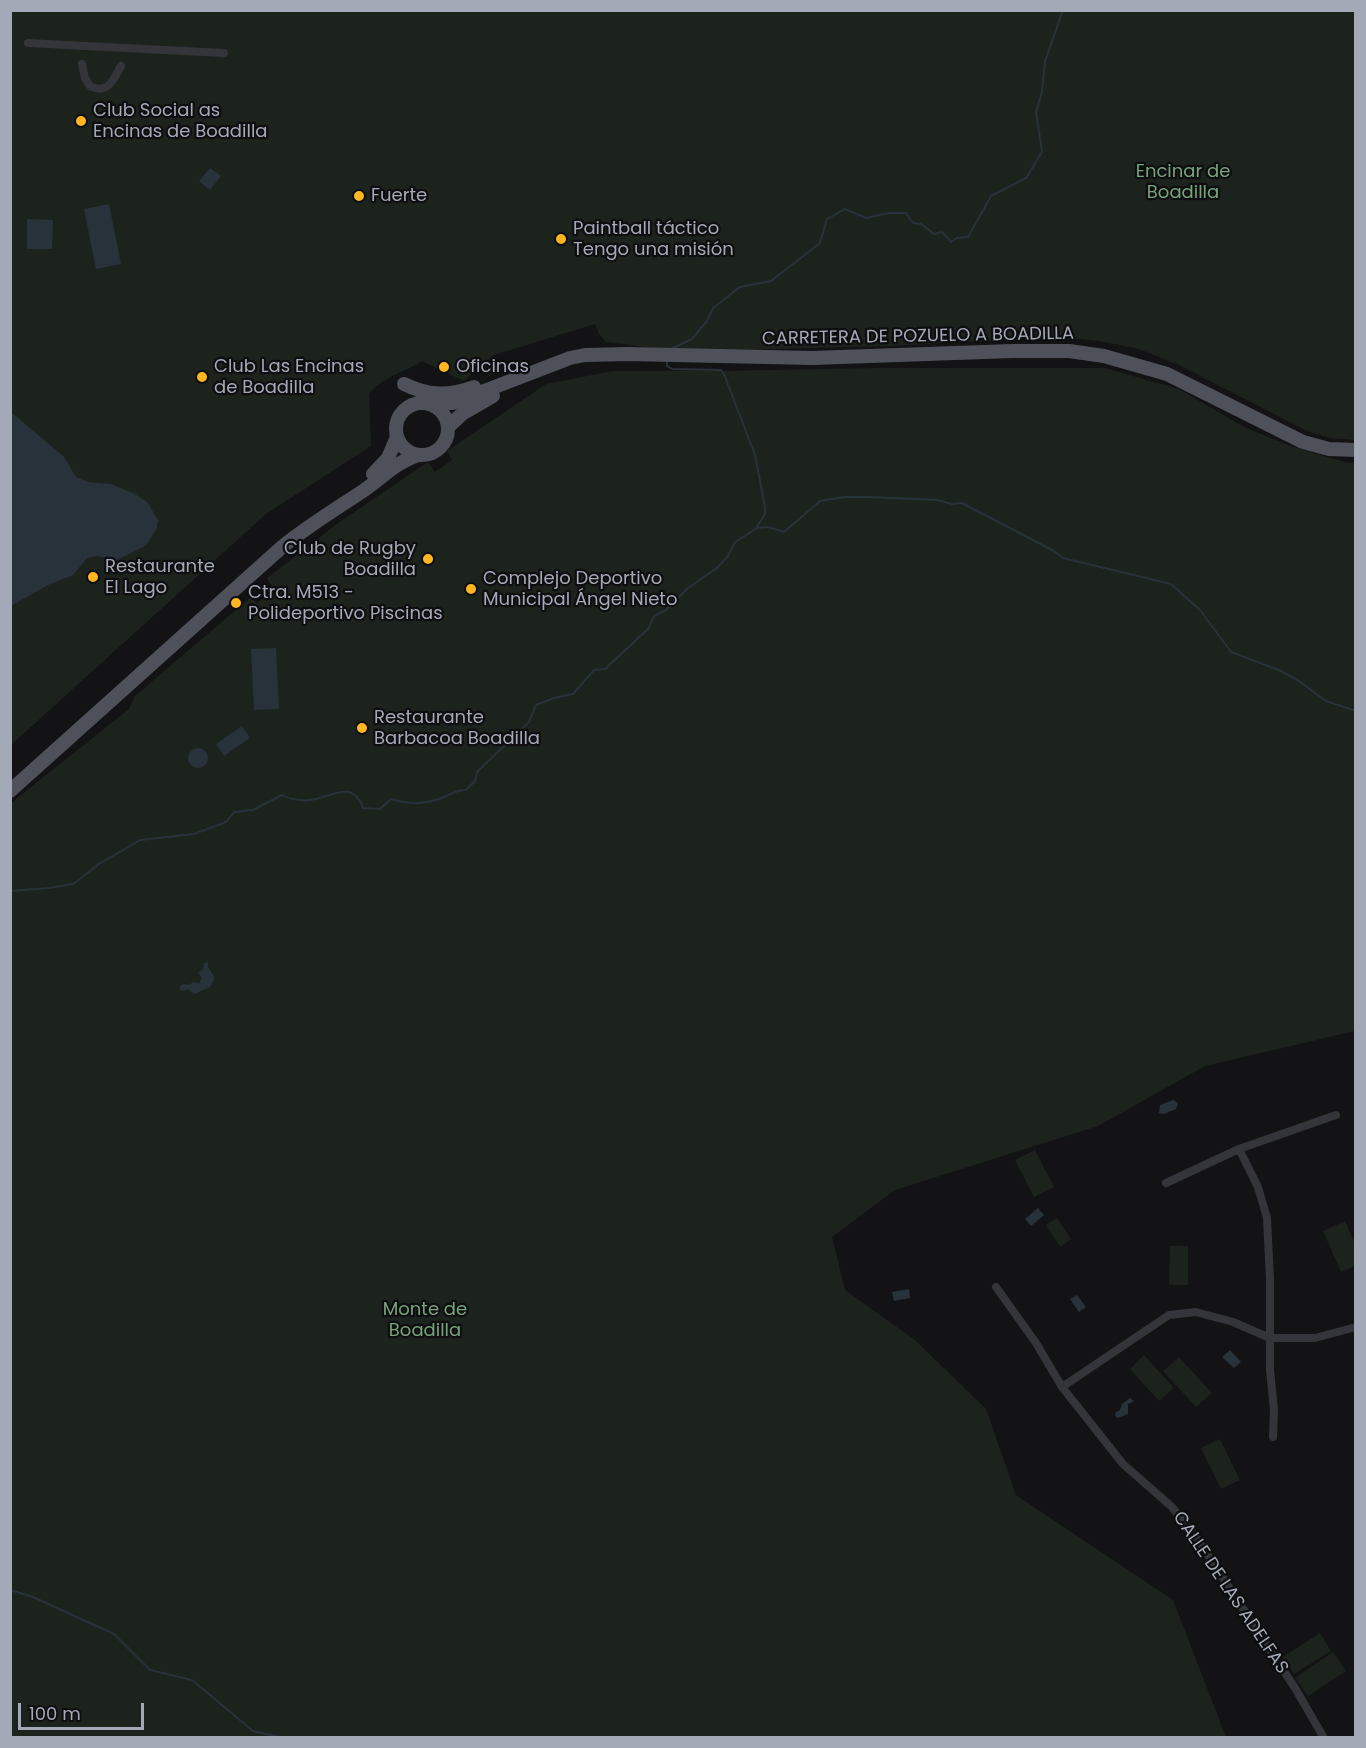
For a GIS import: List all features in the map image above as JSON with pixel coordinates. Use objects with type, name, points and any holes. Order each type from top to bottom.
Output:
[{"type":"main road","name":"CARRETERA DE POZUELO A BOADILLA","points":[[426,403],[453,404],[570,358],[585,355],[812,358],[1069,351],[1104,356],[1167,374],[1303,442],[1329,449],[1356,450]]},
{"type":"main road","name":"CARRETERA DE POZUELO A BOADILLA","points":[[448,427],[478,404],[554,370],[605,355]]},
{"type":"main road","points":[[404,384],[433,394],[446,394],[570,358]]},
{"type":"main road","points":[[10,791],[282,547],[368,479],[388,458],[397,437],[396,422],[403,411],[415,404],[426,403],[443,414],[448,434],[441,447],[427,455],[418,455],[394,465],[366,489],[323,516]]},
{"type":"main road","points":[[397,437],[405,449],[418,455]]},
{"type":"street","points":[[28,43],[224,53]]},
{"type":"street","points":[[82,64],[85,78],[90,86],[103,89],[110,86],[120,66]]},
{"type":"street","points":[[1166,1183],[1239,1149],[1336,1115]]},
{"type":"street","points":[[1239,1149],[1258,1188],[1267,1218],[1273,1437]]},
{"type":"street","name":"CALLE DE LAS ADELFAS","points":[[996,1287],[1036,1343],[1062,1387],[1123,1464],[1172,1507],[1198,1540],[1295,1688],[1324,1737]]},
{"type":"street","points":[[1062,1387],[1169,1315],[1196,1312],[1233,1322],[1270,1338],[1315,1338],[1356,1328]]},
{"type":"green space","name":"Encinar de Boadilla","points":[[11,11],[1355,11],[1355,440],[1330,438],[1307,431],[1179,365],[1139,349],[1099,341],[1057,337],[890,346],[740,350],[654,348],[606,342],[599,334],[595,324],[494,355],[464,381],[422,361],[387,379],[369,394],[371,446],[266,514],[11,745]]},
{"type":"green space","name":"Monte de Boadilla","points":[[1105,368],[1179,389],[1244,427],[1293,447],[1355,463],[1355,1031],[1205,1066],[1098,1126],[895,1190],[832,1237],[845,1290],[915,1340],[986,1409],[1016,1495],[1173,1600],[1226,1737],[11,1738],[11,803],[129,709],[135,696],[251,597],[257,603],[263,599],[264,592],[272,586],[267,578],[338,523],[428,462],[435,472],[452,460],[447,451],[546,384],[613,371]]},
{"type":"green space","points":[[1035,1150],[1054,1187],[1034,1197],[1015,1160]]},
{"type":"green space","points":[[1057,1218],[1071,1239],[1060,1247],[1046,1225]]},
{"type":"green space","points":[[1345,1221],[1355,1244],[1355,1266],[1341,1272],[1323,1231]]},
{"type":"green space","points":[[1170,1246],[1188,1246],[1188,1285],[1169,1285]]},
{"type":"green space","points":[[1144,1355],[1174,1388],[1159,1401],[1130,1369]]},
{"type":"green space","points":[[1179,1357],[1212,1393],[1196,1407],[1163,1371]]},
{"type":"green space","points":[[1220,1439],[1240,1480],[1221,1489],[1201,1448]]},
{"type":"green space","points":[[1320,1633],[1331,1651],[1294,1674],[1283,1657]]},
{"type":"green space","points":[[1333,1652],[1346,1671],[1308,1696],[1295,1678]]},
{"type":"shaded area","points":[[210,168],[221,176],[210,190],[199,181]]},
{"type":"shaded area","points":[[109,204],[121,264],[96,269],[84,209]]},
{"type":"shaded area","points":[[27,219],[53,220],[52,249],[27,249]]},
{"type":"shaded area","points":[[11,412],[64,457],[76,477],[88,482],[111,484],[135,494],[148,503],[159,522],[148,543],[143,547],[117,560],[97,556],[87,558],[73,575],[48,585],[11,606]]},
{"type":"shaded area","points":[[276,648],[279,709],[254,710],[251,649]]},
{"type":"shaded area","points":[[242,726],[250,738],[224,756],[216,744]]},
{"type":"shaded area","points":[[198,748],[205,751],[208,758],[205,765],[198,768],[191,765],[188,758],[191,751]]},
{"type":"shaded area","points":[[208,962],[208,967],[215,978],[210,987],[195,994],[187,989],[180,990],[179,987],[184,984],[199,983],[202,978],[198,972],[203,970],[204,963]]},
{"type":"shaded area","points":[[1173,1100],[1178,1103],[1176,1109],[1164,1114],[1159,1113],[1160,1105]]},
{"type":"shaded area","points":[[1038,1208],[1044,1215],[1031,1226],[1025,1219]]},
{"type":"shaded area","points":[[909,1289],[910,1298],[894,1301],[892,1292]]},
{"type":"shaded area","points":[[1077,1295],[1086,1307],[1079,1312],[1070,1299]]},
{"type":"shaded area","points":[[1230,1350],[1241,1362],[1234,1368],[1222,1357]]},
{"type":"shaded area","points":[[1130,1398],[1134,1401],[1128,1404],[1128,1414],[1118,1418],[1115,1416],[1122,1404]]},
{"type":"waterway","points":[[673,348],[692,339],[707,321],[713,308],[740,287],[771,281],[820,243],[827,219],[845,209],[866,218],[889,213],[906,213],[913,223],[921,224],[934,234],[942,232],[951,242],[957,238],[968,237],[991,196],[1026,178],[1042,152],[1036,112],[1042,92],[1045,61],[1063,10]]},
{"type":"waterway","points":[[667,362],[667,366],[672,369],[721,370],[724,374],[755,455],[765,507],[765,514],[757,527]]},
{"type":"waterway","points":[[10,891],[73,884],[99,864],[140,840],[194,834],[226,822],[234,812],[253,810],[282,795],[292,799],[306,800],[347,792],[359,799],[363,808],[380,809],[391,799],[420,803],[466,790],[475,781],[477,772],[529,722],[536,705],[573,694],[594,670],[605,669],[648,629],[654,616],[666,610],[688,588],[717,568],[728,556],[735,542],[757,528],[768,527],[784,532],[820,501],[844,497],[962,503],[1054,551],[1063,558],[1171,584],[1200,610],[1231,652],[1279,670],[1299,681],[1326,701],[1356,711]]},
{"type":"waterway","points":[[10,1590],[33,1597],[114,1634],[150,1670],[192,1680],[253,1731],[285,1738]]},
{"type":"place","name":"Club Social as Encinas de Boadilla","points":[[81,121]]},
{"type":"place","name":"Fuerte","points":[[359,196]]},
{"type":"place","name":"Paintball táctico Tengo una misión","points":[[561,239]]},
{"type":"place","name":"Oficinas","points":[[444,367]]},
{"type":"place","name":"Club Las Encinas de Boadilla","points":[[202,377]]},
{"type":"place","name":"Club de Rugby Boadilla","points":[[428,559]]},
{"type":"place","name":"Restaurante El Lago","points":[[93,577]]},
{"type":"place","name":"Complejo Deportivo Municipal Ángel Nieto","points":[[471,589]]},
{"type":"place","name":"Ctra. M513 - Polideportivo Piscinas","points":[[236,603]]},
{"type":"place","name":"Restaurante Barbacoa Boadilla","points":[[362,728]]}]
